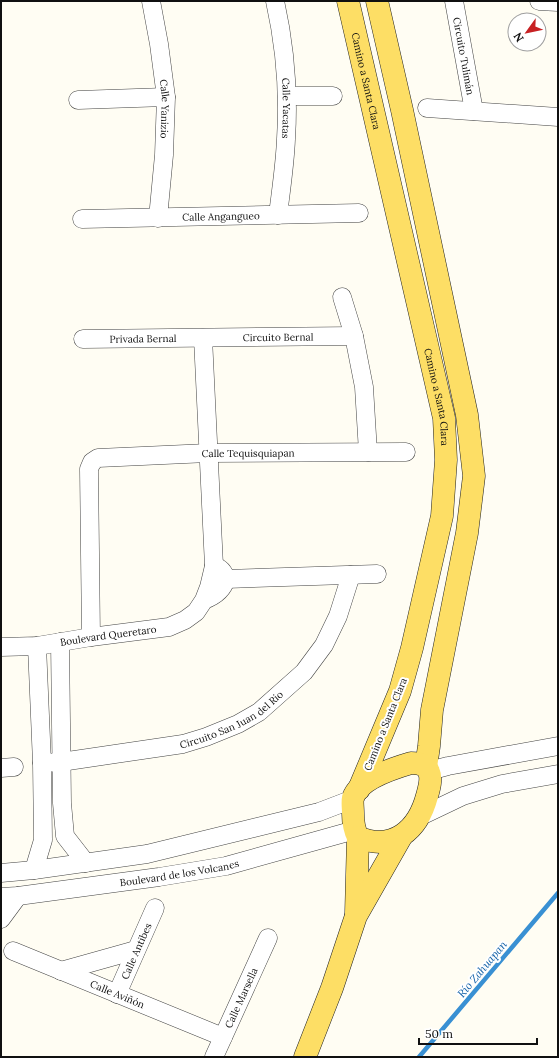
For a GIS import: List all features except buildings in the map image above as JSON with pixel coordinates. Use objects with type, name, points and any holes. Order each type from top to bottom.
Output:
[{"type":"main road","name":"Camino a Santa Clara","points":[[348,1],[444,418],[446,460],[442,516],[412,648],[400,691],[356,794]]},
{"type":"main road","points":[[305,1057],[332,988],[356,916],[401,837],[409,830],[419,817],[425,805],[430,788],[430,777],[427,769],[432,710],[467,534],[474,476],[467,415],[402,110],[377,1]]},
{"type":"main road","points":[[356,916],[356,834],[353,817],[356,794],[383,772],[399,766],[419,763],[427,769]]},
{"type":"main road","points":[[356,834],[369,842],[383,842],[401,837]]},
{"type":"street","name":"Calle Yanizio","points":[[151,1],[159,44],[166,97],[164,155],[158,218]]},
{"type":"street","name":"Calle Yacatas","points":[[276,1],[284,51],[287,96],[286,138],[278,215]]},
{"type":"street","name":"Circuito Tulimán","points":[[454,1],[474,111]]},
{"type":"street","points":[[539,1],[558,2]]},
{"type":"street","points":[[287,96],[333,96]]},
{"type":"street","points":[[78,100],[166,97]]},
{"type":"street","name":"Circuito Tulimán","points":[[427,108],[558,117]]},
{"type":"street","name":"Calle Angangueo","points":[[82,220],[359,213]]},
{"type":"street","points":[[342,297],[354,336],[364,387],[368,452]]},
{"type":"street","name":"Circuito Bernal","points":[[203,338],[354,336]]},
{"type":"street","points":[[203,338],[214,566],[204,600]]},
{"type":"street","name":"Privada Bernal","points":[[83,339],[203,338]]},
{"type":"street","name":"Calle Tequisquiapan","points":[[91,637],[89,469],[92,462],[98,458],[208,453],[406,452]]},
{"type":"street","points":[[204,600],[215,595],[221,589],[226,579],[224,573],[214,566]]},
{"type":"street","points":[[226,579],[377,574]]},
{"type":"street","name":"Circuito San Juan del Río","points":[[42,763],[61,762],[183,744],[206,737],[238,724],[259,712],[304,672],[324,645],[338,616],[351,575]]},
{"type":"street","name":"Boulevard Queretaro","points":[[1,647],[37,646],[91,637],[169,627],[185,620],[196,612],[204,600]]},
{"type":"street","points":[[60,642],[62,803],[65,836],[86,863]]},
{"type":"street","points":[[34,870],[43,840],[42,763],[37,646]]},
{"type":"street","points":[[427,769],[558,746]]},
{"type":"street","points":[[419,817],[463,796],[502,784],[552,775],[539,750]]},
{"type":"street","points":[[1,873],[86,863],[155,852],[319,812],[356,794]]},
{"type":"street","name":"Boulevard de los Volcanes","points":[[10,897],[208,869],[356,834]]},
{"type":"street","points":[[43,840],[65,836]]},
{"type":"street","points":[[203,840],[208,869]]},
{"type":"street","points":[[155,852],[159,877]]},
{"type":"street","points":[[1,919],[10,897]]},
{"type":"street","name":"Calle Antibes","points":[[117,994],[154,908]]},
{"type":"street","name":"Calle Marsella","points":[[214,1057],[268,938]]},
{"type":"street","points":[[61,971],[136,950]]},
{"type":"street","name":"Calle Aviñón","points":[[13,951],[223,1037]]},
{"type":"waterway","name":"Río Zahuapan","points":[[419,1057],[558,893]]}]
